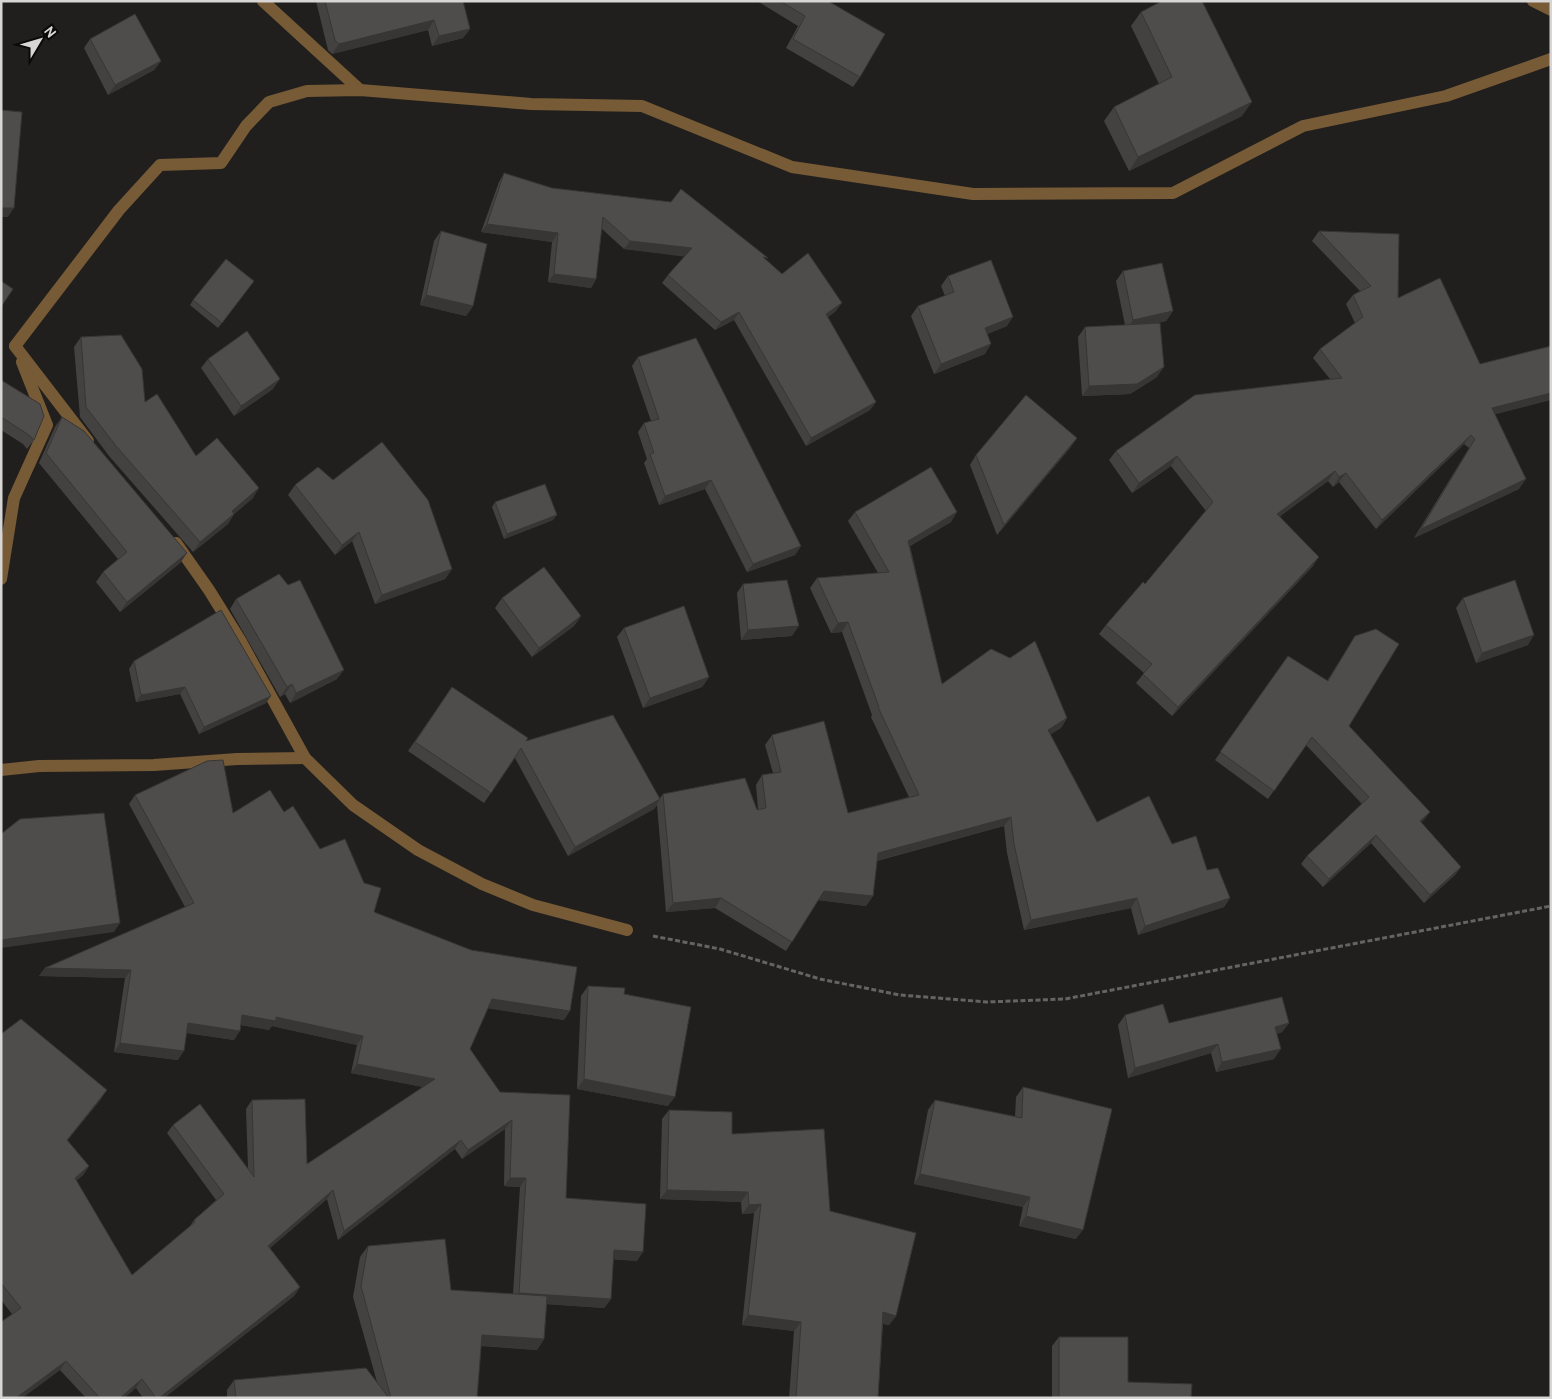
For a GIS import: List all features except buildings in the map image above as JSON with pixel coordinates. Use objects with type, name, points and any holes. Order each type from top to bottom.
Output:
[{"type":"street","points":[[263,1],[360,90]]},
{"type":"street","points":[[1533,1],[1551,10]]},
{"type":"street","points":[[15,346],[119,210],[160,166],[221,163],[246,126],[269,102],[307,91],[360,90],[531,104],[642,106],[792,167],[973,194],[1173,193],[1302,126],[1446,96],[1551,59]]},
{"type":"street","points":[[15,346],[97,453]]},
{"type":"street","points":[[1,579],[14,498],[48,425],[15,346]]},
{"type":"street","points":[[168,534],[180,547],[220,606],[305,758],[353,805],[426,854],[482,884],[533,905],[627,930]]},
{"type":"street","points":[[1,770],[38,766],[154,765],[237,759],[305,758]]},
{"type":"path","points":[[627,930],[720,949],[820,979],[900,995],[986,1002],[1065,999],[1551,906]]}]
